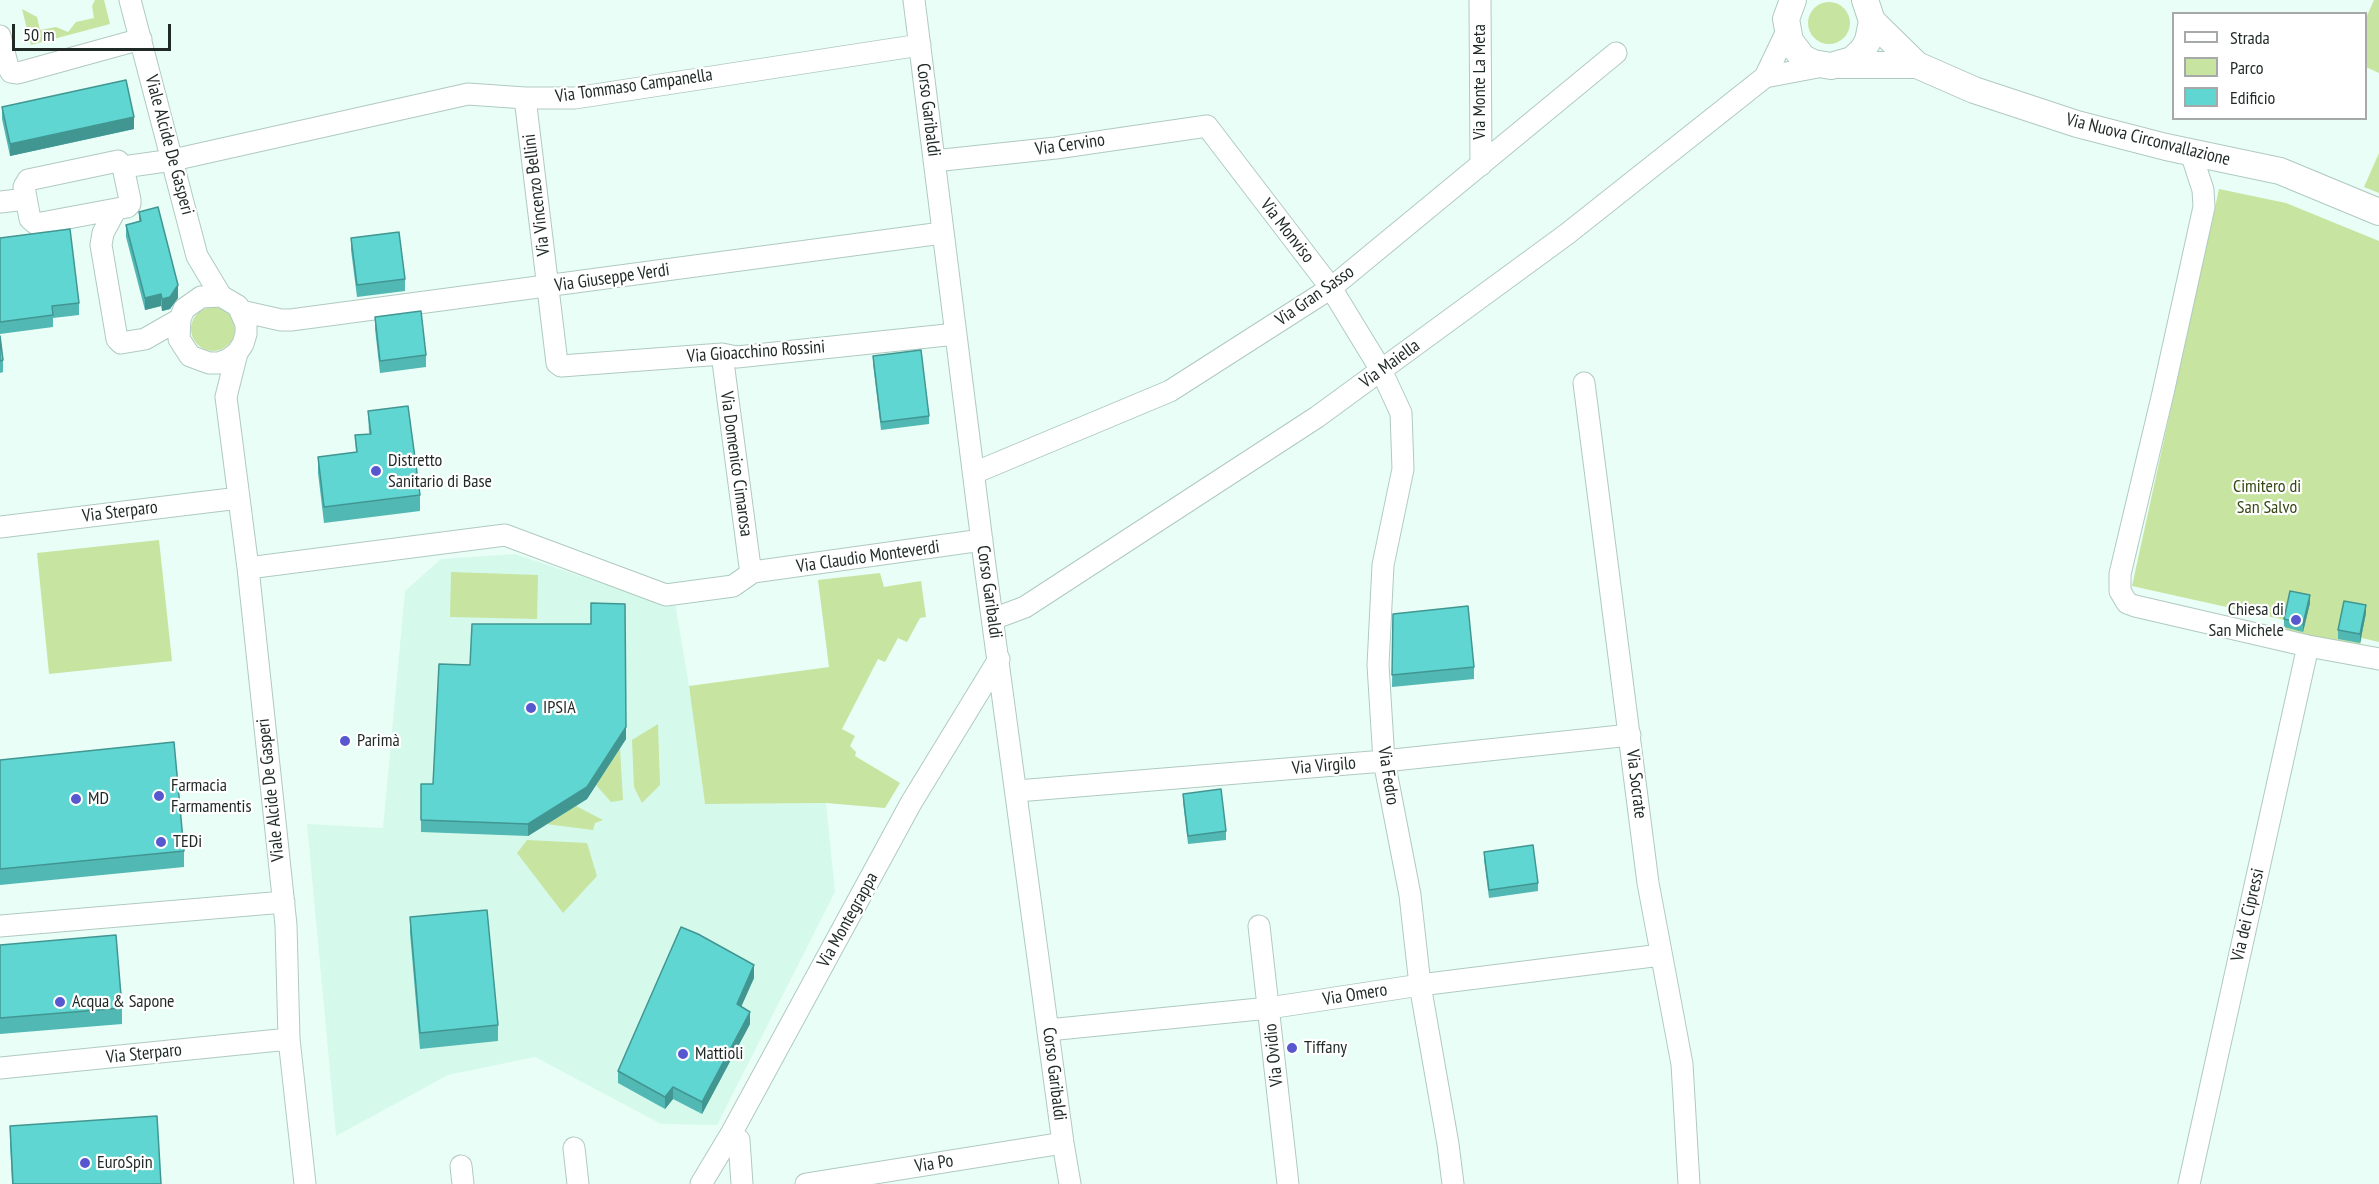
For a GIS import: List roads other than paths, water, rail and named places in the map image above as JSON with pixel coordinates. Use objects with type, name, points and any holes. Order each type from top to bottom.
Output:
[{"type":"street","name":"Viale Alcide De Gasperi","points":[[130,0],[197,256],[221,296]]},
{"type":"street","name":"Corso Garibaldi","points":[[914,0],[982,540],[1070,1184]]},
{"type":"street","name":"Via Monte La Meta","points":[[1480,0],[1481,165]]},
{"type":"street","points":[[1789,10],[1796,50],[1803,58],[1831,65],[1852,60],[1862,51],[1868,40],[1871,9]]},
{"type":"street","name":"Via Nuova Circonvallazione","points":[[1871,9],[1917,65]]},
{"type":"street","name":"Via Maiella","points":[[1765,77],[1789,10]]},
{"type":"street","points":[[0,36],[8,67],[12,72],[18,73],[141,39]]},
{"type":"street","name":"Via Tommaso Campanella","points":[[26,198],[24,187],[28,180],[118,161],[123,167],[173,160],[468,94],[525,98],[575,98],[920,45]]},
{"type":"street","name":"Via Gran Sasso","points":[[974,473],[1170,391],[1331,288],[1616,53]]},
{"type":"street","name":"Via Nuova Circonvallazione","points":[[1831,65],[1917,65],[1974,90],[2065,120],[2191,153],[2280,171],[2379,212]]},
{"type":"street","name":"Via Maiella","points":[[993,619],[1025,607],[1317,417],[1567,234],[1765,77],[1831,65]]},
{"type":"street","name":"Via Vincenzo Bellini","points":[[525,98],[557,363]]},
{"type":"street","name":"Via Cervino","points":[[934,161],[1056,148],[1206,126]]},
{"type":"street","name":"Via Monviso","points":[[1206,126],[1331,288],[1381,370]]},
{"type":"street","points":[[2191,153],[2203,190],[2204,207],[2120,574],[2120,591],[2127,603],[2135,606],[2308,646],[2379,659]]},
{"type":"street","points":[[0,202],[26,198],[33,222],[127,207],[130,204],[123,167]]},
{"type":"street","points":[[116,209],[103,233],[101,245],[117,339],[121,343],[145,339],[184,348]]},
{"type":"street","points":[[62,219],[84,225],[101,245]]},
{"type":"street","name":"Via Giuseppe Verdi","points":[[241,311],[281,320],[942,233]]},
{"type":"street","name":"Viale Alcide De Gasperi","points":[[186,310],[197,256]]},
{"type":"street","points":[[145,339],[201,297],[221,296],[230,300],[241,311],[246,324],[240,346],[229,359],[219,363],[203,362],[190,356],[179,339],[186,310]]},
{"type":"street","name":"Via Giuseppe Verdi","points":[[240,346],[281,320]]},
{"type":"street","name":"Via Gioacchino Rossini","points":[[557,363],[564,367],[722,354],[737,357],[956,334]]},
{"type":"street","name":"Viale Alcide De Gasperi","points":[[240,346],[226,397],[248,568],[284,902],[289,1039],[305,1184]]},
{"type":"street","name":"Via Domenico Cimarosa","points":[[722,354],[750,567],[753,572]]},
{"type":"street","name":"Viale Alcide De Gasperi","points":[[203,362],[226,397]]},
{"type":"street","name":"Via Fedro","points":[[1381,370],[1401,413],[1403,470],[1383,565],[1378,665],[1384,761],[1410,895],[1420,985],[1453,1184]]},
{"type":"street","name":"Via Socrate","points":[[1584,383],[1648,883],[1682,1064],[1689,1184]]},
{"type":"street","name":"Via Sterparo","points":[[0,526],[239,498]]},
{"type":"street","points":[[248,568],[505,535],[666,595],[733,586],[753,572]]},
{"type":"street","name":"Via Claudio Monteverdi","points":[[753,572],[982,540]]},
{"type":"street","name":"Via dei Cipressi","points":[[2188,1184],[2308,646]]},
{"type":"street","name":"Via Montegrappa","points":[[706,1177],[911,803],[999,659]]},
{"type":"street","name":"Via Virgilo","points":[[1017,791],[1384,761],[1630,735]]},
{"type":"street","points":[[0,926],[284,902]]},
{"type":"street","name":"Via Ovidio","points":[[1259,926],[1288,1184]]},
{"type":"street","name":"Via Omero","points":[[1048,1030],[1269,1008],[1420,985],[1661,955]]},
{"type":"street","name":"Via Sterparo","points":[[0,1068],[289,1039]]},
{"type":"street","points":[[731,1134],[739,1140],[742,1184]]},
{"type":"street","name":"Via Po","points":[[806,1184],[1063,1143]]},
{"type":"street","points":[[574,1148],[578,1184]]},
{"type":"street","points":[[706,1177],[730,1184]]},
{"type":"place","name":"Distretto Sanitario di Base","points":[[376,471]]},
{"type":"place","name":"Chiesa di San Michele","points":[[2296,620]]},
{"type":"place","name":"IPSIA","points":[[531,708]]},
{"type":"place","name":"Parimà","points":[[345,741]]},
{"type":"place","name":"Farmacia Farmamentis","points":[[159,796]]},
{"type":"place","name":"MD","points":[[76,799]]},
{"type":"place","name":"TEDi","points":[[161,842]]},
{"type":"place","name":"Acqua & Sapone","points":[[60,1002]]},
{"type":"place","name":"Tiffany","points":[[1292,1048]]},
{"type":"place","name":"Mattioli","points":[[683,1054]]},
{"type":"place","name":"EuroSpin","points":[[85,1163]]},
{"type":"park label","name":"Cimitero di San Salvo","points":[[2267,497]]}]
